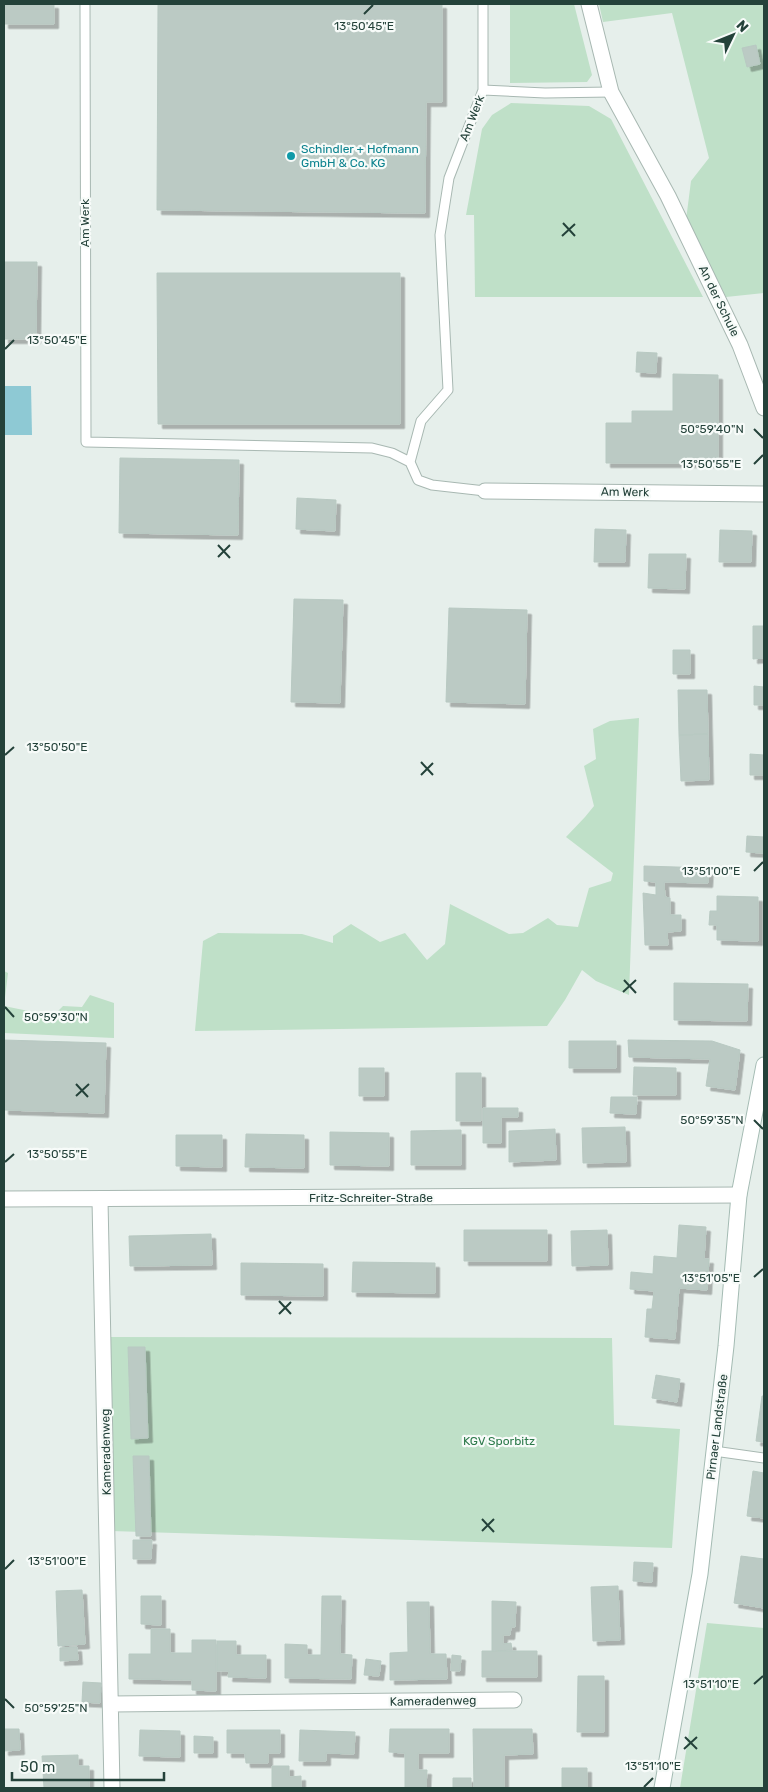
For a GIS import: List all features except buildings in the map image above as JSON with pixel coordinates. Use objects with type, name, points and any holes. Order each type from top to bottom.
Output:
[{"type":"street","points":[[589,4],[611,92]]},
{"type":"street","name":"An der Schule","points":[[611,92],[668,196],[740,345],[764,408]]},
{"type":"street","name":"Am Werk","points":[[485,491],[764,494]]},
{"type":"street","name":"Pirnaer Landstraße","points":[[662,1788],[700,1574],[726,1346],[739,1195],[764,1065]]},
{"type":"street","name":"Fritz-Schreiter-Straße","points":[[4,1199],[100,1200],[739,1195]]},
{"type":"street","name":"Kameradenweg","points":[[100,1200],[112,1704],[112,1788]]},
{"type":"street","name":"Kameradenweg","points":[[112,1704],[514,1700]]},
{"type":"lane","name":"Am Werk","points":[[85,4],[86,442],[372,448],[392,453],[410,462],[421,421],[448,390],[440,235],[449,178],[483,90],[483,4]]},
{"type":"lane","name":"Am Werk","points":[[483,90],[545,93],[611,92]]},
{"type":"lane","points":[[410,462],[418,480],[432,484],[485,491]]},
{"type":"lane","points":[[714,1451],[764,1458]]},
{"type":"green space","points":[[510,4],[574,4],[592,75],[587,82],[510,83]]},
{"type":"green space","points":[[599,4],[764,4],[764,293],[726,297],[686,220],[691,181],[709,158],[672,13],[603,22]]},
{"type":"green space","points":[[511,103],[589,106],[611,119],[703,297],[475,297],[474,215],[466,215],[482,129],[492,115]]},
{"type":"green space","points":[[639,718],[629,995],[596,981],[582,970],[547,1026],[195,1031],[203,941],[218,933],[302,934],[333,943],[333,936],[351,924],[380,942],[405,933],[427,960],[445,944],[450,904],[509,934],[523,933],[548,918],[557,925],[578,927],[589,888],[611,881],[613,873],[566,837],[594,806],[584,766],[596,759],[593,729],[610,721]]},
{"type":"green space","points":[[4,971],[8,973],[4,1006]]},
{"type":"green space","points":[[90,995],[114,1003],[114,1038],[4,1033],[4,1006],[53,1016],[63,1006],[82,1007]]},
{"type":"green space","name":"KGV Sporbitz","points":[[109,1337],[612,1338],[614,1425],[680,1429],[672,1548],[111,1531]]},
{"type":"green space","points":[[707,1623],[764,1628],[764,1788],[680,1788]]},
{"type":"water","points":[[4,386],[31,386],[32,435],[4,435]]},
{"type":"place","name":"Schindler + Hofmann GmbH & Co. KG","points":[[291,156]]}]
